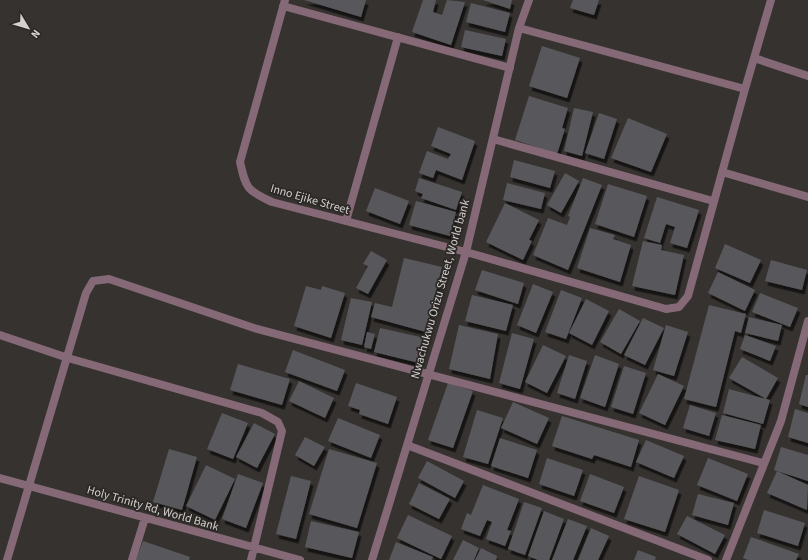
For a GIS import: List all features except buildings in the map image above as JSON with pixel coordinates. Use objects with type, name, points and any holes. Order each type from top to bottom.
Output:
[{"type":"street","name":"Nwachukwu Orizu Street, World bank","points":[[372,560],[466,252],[519,28],[529,0]]},
{"type":"street","name":"Inno Ejike Street","points":[[284,3],[240,162],[245,184],[257,196],[272,202],[466,252],[666,309],[679,307],[688,296],[713,202],[771,0]]},
{"type":"street","points":[[284,3],[398,38],[510,68]]},
{"type":"street","points":[[519,28],[745,89]]},
{"type":"street","points":[[346,222],[398,38]]},
{"type":"street","points":[[754,58],[808,76]]},
{"type":"street","points":[[493,139],[713,202]]},
{"type":"street","points":[[722,172],[808,197]]},
{"type":"street","points":[[8,560],[86,292],[93,281],[109,279],[254,328],[763,463]]},
{"type":"street","points":[[726,560],[763,463],[781,421],[808,321]]},
{"type":"street","points":[[0,335],[68,358],[262,413],[278,422],[282,431],[251,560]]},
{"type":"street","points":[[407,445],[708,560]]},
{"type":"street","name":"Holy Trinity Rd, World Bank","points":[[0,478],[300,560]]},
{"type":"street","points":[[132,560],[145,518]]}]
